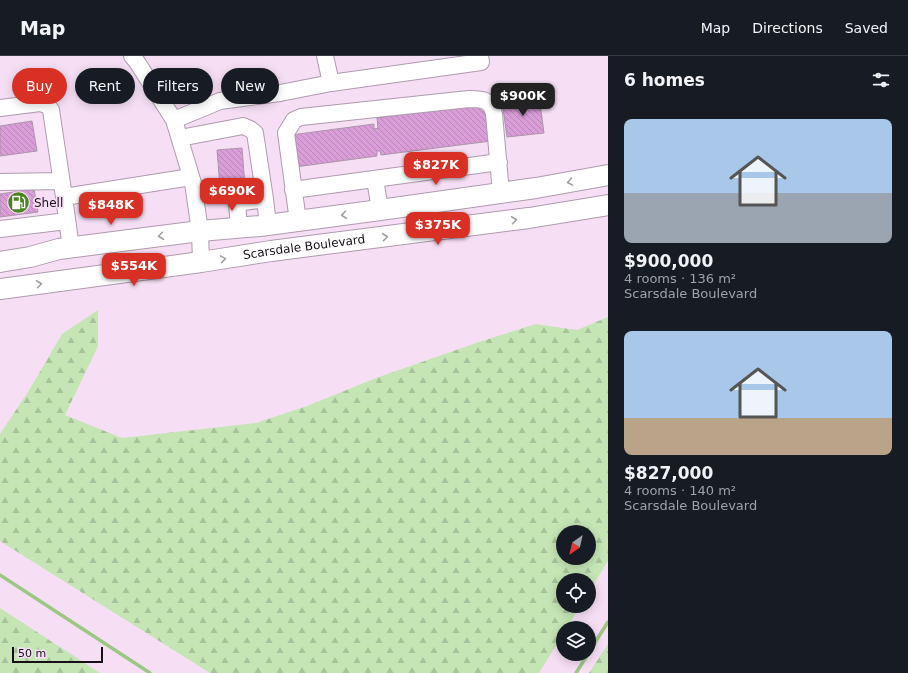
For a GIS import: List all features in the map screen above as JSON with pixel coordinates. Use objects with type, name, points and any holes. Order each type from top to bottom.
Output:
[{"type":"main road","points":[[0,262],[30,257],[59,249],[200,231],[268,225],[380,210],[536,188],[608,175]]},
{"type":"main road","name":"Scarsdale Boulevard","points":[[0,289],[263,252],[529,218],[608,205]]},
{"type":"street","points":[[132,56],[174,120],[180,138],[191,177],[200,231],[200,262]]},
{"type":"street","points":[[325,56],[331,83]]},
{"type":"street","points":[[174,120],[220,101],[331,83],[481,62],[480,56]]},
{"type":"street","points":[[298,221],[286,133],[294,120],[301,117],[481,99],[488,102],[493,108],[501,193]]},
{"type":"street","points":[[0,108],[40,103],[47,105],[51,110],[71,248]]},
{"type":"street","points":[[180,138],[244,126],[255,133],[268,225]]},
{"type":"street","points":[[294,190],[499,162]]},
{"type":"street","points":[[64,197],[191,177]]},
{"type":"street","points":[[375,179],[380,210]]},
{"type":"street","points":[[0,182],[62,181]]},
{"type":"street","points":[[239,228],[237,203],[265,199]]},
{"type":"street","points":[[0,229],[67,221]]},
{"type":"green space","points":[[98,310],[98,346],[65,415],[122,438],[256,423],[307,406],[376,378],[536,324],[577,330],[608,317],[608,561],[596,581],[596,573],[556,573],[556,613],[576,613],[571,621],[556,621],[556,645],[539,673],[210,673],[0,541],[0,434],[28,392],[62,334]]},
{"type":"green space","points":[[0,608],[100,673],[0,673]]},
{"type":"green space","points":[[608,644],[608,673],[589,673]]},
{"type":"building","points":[[539,96],[544,133],[507,137],[502,101]]},
{"type":"building","points":[[474,105],[487,114],[491,141],[381,155],[380,151],[377,151],[377,156],[295,167],[291,135],[374,124],[374,129],[378,128],[377,118]]},
{"type":"building","points":[[32,121],[37,151],[0,156],[0,126]]},
{"type":"building","points":[[242,148],[245,186],[220,187],[217,150]]},
{"type":"building","name":"Shell","points":[[34,189],[38,212],[0,217],[0,194]]},
{"type":"waterway","points":[[0,575],[150,673]]},
{"type":"waterway","points":[[596,641],[608,622]]},
{"type":"waterway","points":[[576,673],[584,661]]},
{"type":"place","name":"Shell","points":[[18,203]]}]
